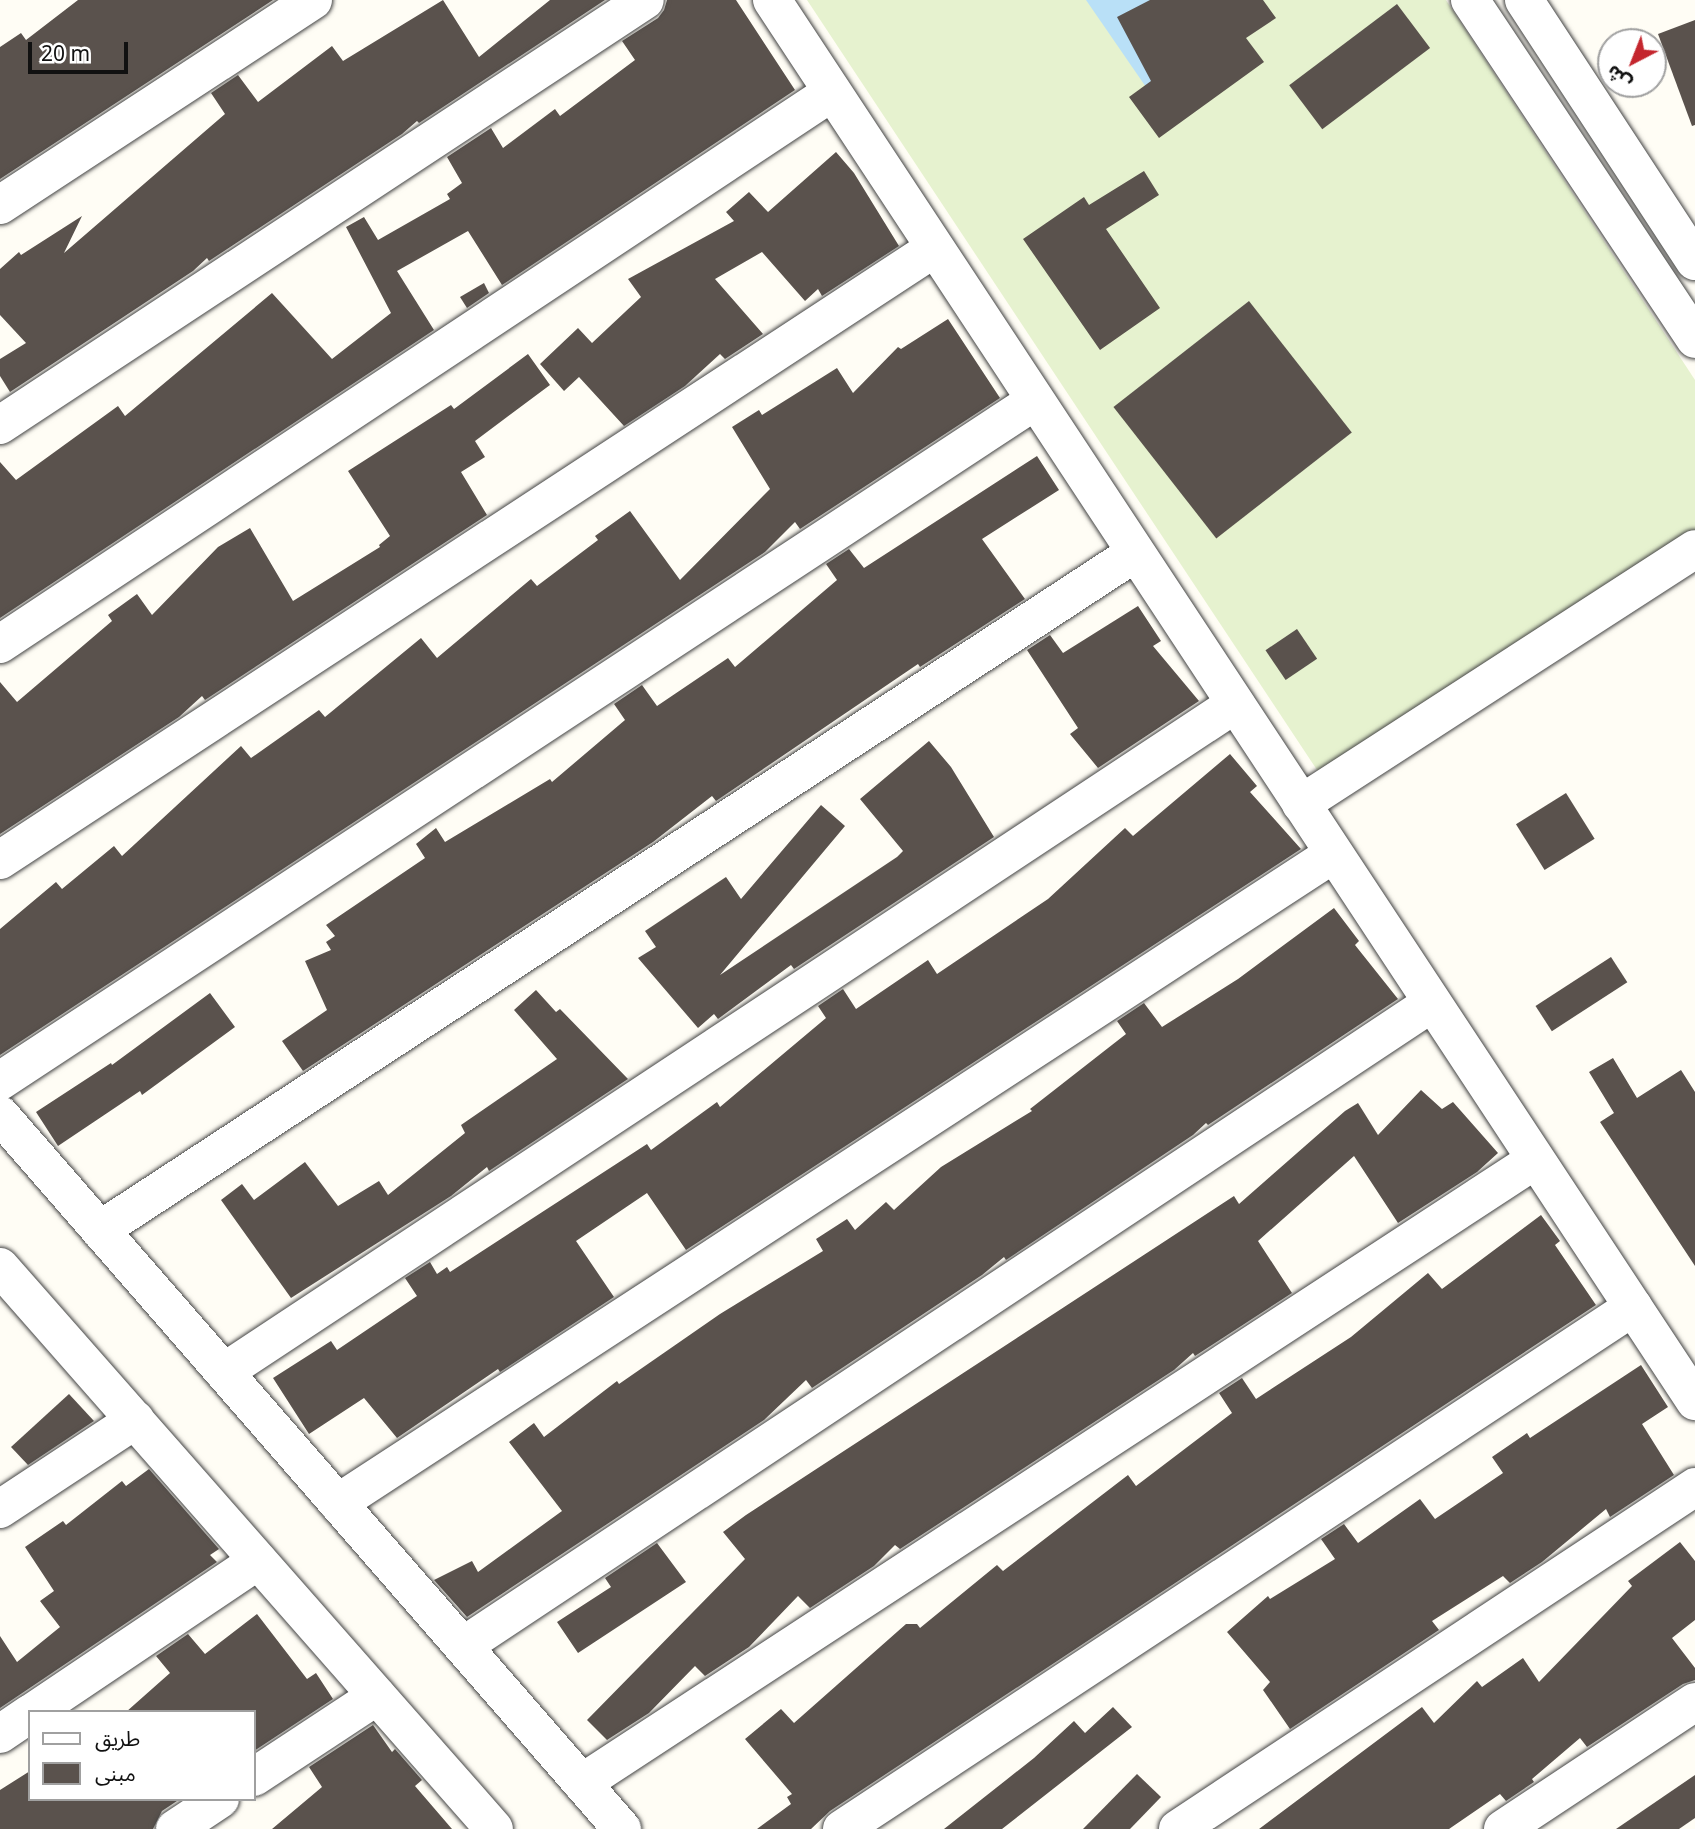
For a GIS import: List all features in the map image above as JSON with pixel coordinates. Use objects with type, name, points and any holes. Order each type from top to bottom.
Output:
[{"type":"street","points":[[0,205],[313,0]]},
{"type":"street","points":[[0,425],[645,0]]},
{"type":"street","points":[[772,0],[1695,1401]]},
{"type":"street","points":[[1470,0],[1695,339]]},
{"type":"street","points":[[1524,0],[1695,261]]},
{"type":"street","points":[[0,644],[832,92]]},
{"type":"street","points":[[0,860],[935,248]]},
{"type":"street","points":[[0,1081],[1035,401]]},
{"type":"street","points":[[1301,804],[1695,549]]},
{"type":"street","points":[[100,1230],[1135,553]]},
{"type":"street","points":[[224,1372],[1235,705]]},
{"type":"street","points":[[338,1503],[1333,854]]},
{"type":"street","points":[[463,1646],[1432,1003]]},
{"type":"street","points":[[0,1115],[622,1829]]},
{"type":"street","points":[[582,1783],[1535,1160]]},
{"type":"street","points":[[5,1281],[135,1420],[494,1829]]},
{"type":"street","points":[[842,1829],[1633,1307]]},
{"type":"street","points":[[0,1509],[135,1420]]},
{"type":"street","points":[[1178,1829],[1695,1487]]},
{"type":"street","points":[[36,1710],[258,1561]]},
{"type":"street","points":[[256,1776],[377,1696]]},
{"type":"street","points":[[1503,1829],[1695,1702]]},
{"type":"street","points":[[0,1734],[28,1716]]},
{"type":"street","points":[[175,1829],[217,1801]]},
{"type":"green space","points":[[807,0],[1446,0],[1695,380],[1695,540],[1321,776]]},
{"type":"water","points":[[1086,0],[1197,0],[1148,90]]},
{"type":"building","points":[[78,0],[273,0],[0,179],[0,47],[21,33],[26,40]]},
{"type":"building","points":[[443,0],[479,57],[550,0],[605,0],[419,123],[417,121],[402,134],[209,261],[207,258],[193,271],[10,392],[0,376],[0,359],[26,343],[0,315],[0,269],[19,252],[21,255],[82,216],[64,253],[225,114],[211,93],[238,75],[258,102],[332,46],[343,61]]},
{"type":"building","points":[[667,0],[736,0],[795,90],[502,285],[468,231],[397,271],[434,330],[0,618],[0,462],[16,480],[118,406],[125,416],[272,293],[332,359],[391,313],[346,227],[364,217],[378,240],[450,199],[447,194],[462,183],[447,157],[491,128],[503,148],[555,109],[560,116],[635,60],[622,41],[658,18]]},
{"type":"building","points":[[1150,0],[1263,0],[1276,18],[1246,38],[1264,62],[1159,138],[1129,97],[1151,81],[1117,17]]},
{"type":"building","points":[[1397,4],[1430,48],[1322,129],[1289,85]]},
{"type":"building","points":[[1695,20],[1695,125],[1692,126],[1667,58],[1667,31]]},
{"type":"building","points":[[836,152],[854,173],[899,246],[822,296],[818,289],[805,301],[762,252],[715,279],[763,334],[725,359],[720,354],[685,386],[624,426],[579,377],[564,391],[540,364],[578,328],[592,343],[641,297],[628,279],[734,221],[726,212],[749,192],[768,212]]},
{"type":"building","points":[[1144,171],[1159,195],[1106,229],[1160,308],[1100,350],[1023,239],[1084,197],[1089,205]]},
{"type":"building","points":[[484,283],[489,293],[467,308],[460,297]]},
{"type":"building","points":[[1249,301],[1352,433],[1216,538],[1113,407]]},
{"type":"building","points":[[948,319],[1000,398],[800,529],[795,522],[765,552],[0,1055],[0,929],[56,882],[62,889],[114,846],[122,856],[241,746],[251,758],[319,710],[325,717],[421,638],[437,658],[531,579],[537,586],[598,540],[595,536],[630,511],[680,580],[770,489],[732,427],[759,410],[762,415],[837,368],[853,393],[898,347],[901,349]]},
{"type":"building","points":[[528,354],[550,385],[475,441],[485,457],[461,472],[487,515],[205,700],[202,696],[179,717],[0,834],[0,682],[17,702],[112,621],[108,615],[137,594],[152,615],[218,547],[250,528],[293,601],[380,547],[390,536],[348,471],[451,405],[454,409]]},
{"type":"building","points":[[1037,456],[1059,490],[982,539],[1025,599],[920,667],[918,664],[716,801],[712,796],[653,842],[303,1071],[282,1041],[327,1010],[305,961],[331,950],[326,942],[335,936],[326,925],[425,858],[416,844],[436,828],[445,842],[550,779],[552,782],[625,720],[614,704],[642,685],[657,706],[728,658],[735,667],[837,580],[826,564],[849,549],[864,568]]},
{"type":"building","points":[[1138,606],[1161,641],[1153,646],[1199,701],[1098,768],[1070,734],[1078,728],[1027,650],[1050,635],[1063,653]]},
{"type":"building","points":[[1297,629],[1317,659],[1286,680],[1265,650]]},
{"type":"building","points":[[929,741],[951,767],[994,837],[794,969],[791,965],[718,1019],[714,1014],[698,1028],[638,958],[656,947],[645,931],[726,877],[741,899],[821,805],[845,826],[720,975],[897,857],[903,851],[860,799]]},
{"type":"building","points":[[1230,754],[1257,786],[1250,792],[1301,849],[686,1250],[647,1193],[576,1241],[614,1297],[500,1372],[498,1369],[397,1438],[364,1398],[309,1434],[273,1378],[331,1341],[337,1350],[417,1296],[405,1278],[430,1262],[437,1274],[447,1267],[450,1272],[647,1144],[651,1150],[717,1102],[720,1107],[826,1018],[818,1006],[843,989],[856,1009],[928,960],[937,974],[1048,899],[1125,828],[1133,836]]},
{"type":"building","points":[[1566,793],[1595,839],[1545,870],[1516,824]]},
{"type":"building","points":[[1334,908],[1359,941],[1355,945],[1398,999],[1208,1125],[1206,1123],[1193,1135],[1006,1260],[1004,1257],[982,1275],[812,1388],[806,1380],[764,1420],[467,1617],[434,1580],[472,1561],[478,1572],[562,1511],[509,1442],[534,1423],[544,1437],[617,1381],[619,1384],[720,1314],[823,1251],[816,1239],[847,1219],[855,1230],[886,1202],[894,1210],[941,1167],[1032,1111],[1030,1109],[1126,1034],[1117,1021],[1144,1003],[1162,1027],[1238,979]]},
{"type":"building","points":[[1611,957],[1627,982],[1552,1031],[1536,1006]]},
{"type":"building","points":[[536,990],[556,1012],[560,1009],[628,1079],[489,1171],[487,1167],[451,1196],[291,1298],[221,1200],[242,1184],[254,1200],[305,1162],[338,1206],[379,1181],[388,1195],[465,1133],[461,1125],[557,1059],[514,1010]]},
{"type":"building","points":[[210,993],[235,1027],[142,1095],[140,1091],[58,1146],[36,1112],[111,1063],[112,1065]]},
{"type":"building","points":[[1613,1058],[1637,1098],[1681,1070],[1695,1092],[1695,1266],[1600,1122],[1614,1113],[1589,1072]]},
{"type":"building","points":[[1421,1090],[1442,1109],[1453,1102],[1498,1153],[1477,1172],[1398,1223],[1354,1156],[1258,1241],[1292,1293],[1195,1356],[1193,1353],[1174,1370],[900,1549],[895,1545],[874,1566],[810,1608],[798,1596],[749,1647],[705,1676],[695,1666],[649,1713],[607,1740],[587,1720],[745,1559],[723,1532],[1234,1196],[1239,1204],[1345,1111],[1358,1103],[1378,1135]]},
{"type":"building","points":[[1541,1215],[1560,1241],[1555,1245],[1596,1305],[830,1811],[811,1829],[757,1829],[791,1804],[787,1797],[792,1794],[745,1739],[781,1709],[794,1723],[906,1624],[917,1624],[920,1628],[997,1565],[1003,1571],[1128,1475],[1136,1486],[1232,1413],[1219,1393],[1242,1378],[1256,1399],[1351,1337],[1428,1273],[1442,1289]]},
{"type":"building","points":[[1641,1365],[1668,1407],[1642,1424],[1674,1475],[1610,1517],[1606,1509],[1542,1562],[1510,1583],[1503,1576],[1432,1621],[1439,1630],[1290,1729],[1263,1690],[1270,1682],[1227,1632],[1268,1596],[1270,1599],[1335,1559],[1321,1539],[1344,1524],[1358,1543],[1420,1499],[1435,1519],[1503,1473],[1492,1457],[1527,1433],[1530,1438]]},
{"type":"building","points":[[69,1394],[94,1421],[28,1465],[11,1447]]},
{"type":"building","points":[[149,1469],[219,1549],[210,1555],[217,1562],[0,1708],[0,1636],[17,1662],[60,1627],[40,1601],[54,1591],[25,1547],[63,1521],[66,1525],[122,1481],[126,1486]]},
{"type":"building","points":[[1680,1542],[1695,1561],[1695,1620],[1672,1638],[1695,1668],[1695,1680],[1683,1684],[1587,1747],[1580,1738],[1532,1779],[1534,1782],[1506,1801],[1500,1794],[1449,1829],[1259,1829],[1422,1707],[1434,1723],[1477,1681],[1482,1687],[1523,1658],[1539,1682],[1632,1586],[1628,1581]]},
{"type":"building","points":[[657,1543],[686,1582],[578,1653],[557,1622],[611,1587],[605,1578]]},
{"type":"building","points":[[257,1614],[307,1679],[316,1673],[333,1699],[256,1750],[256,1710],[128,1710],[170,1673],[156,1656],[188,1634],[205,1654]]},
{"type":"building","points":[[1113,1707],[1132,1727],[1002,1829],[944,1829],[1034,1758],[1074,1721],[1085,1733]]},
{"type":"building","points":[[373,1725],[392,1752],[395,1749],[422,1780],[415,1786],[452,1829],[272,1829],[322,1787],[309,1767]]},
{"type":"building","points":[[28,1772],[28,1801],[177,1801],[162,1811],[153,1829],[0,1829],[0,1790]]},
{"type":"building","points":[[1137,1774],[1161,1797],[1130,1829],[1083,1829]]},
{"type":"building","points":[[1695,1775],[1695,1818],[1679,1829],[1616,1829]]}]
